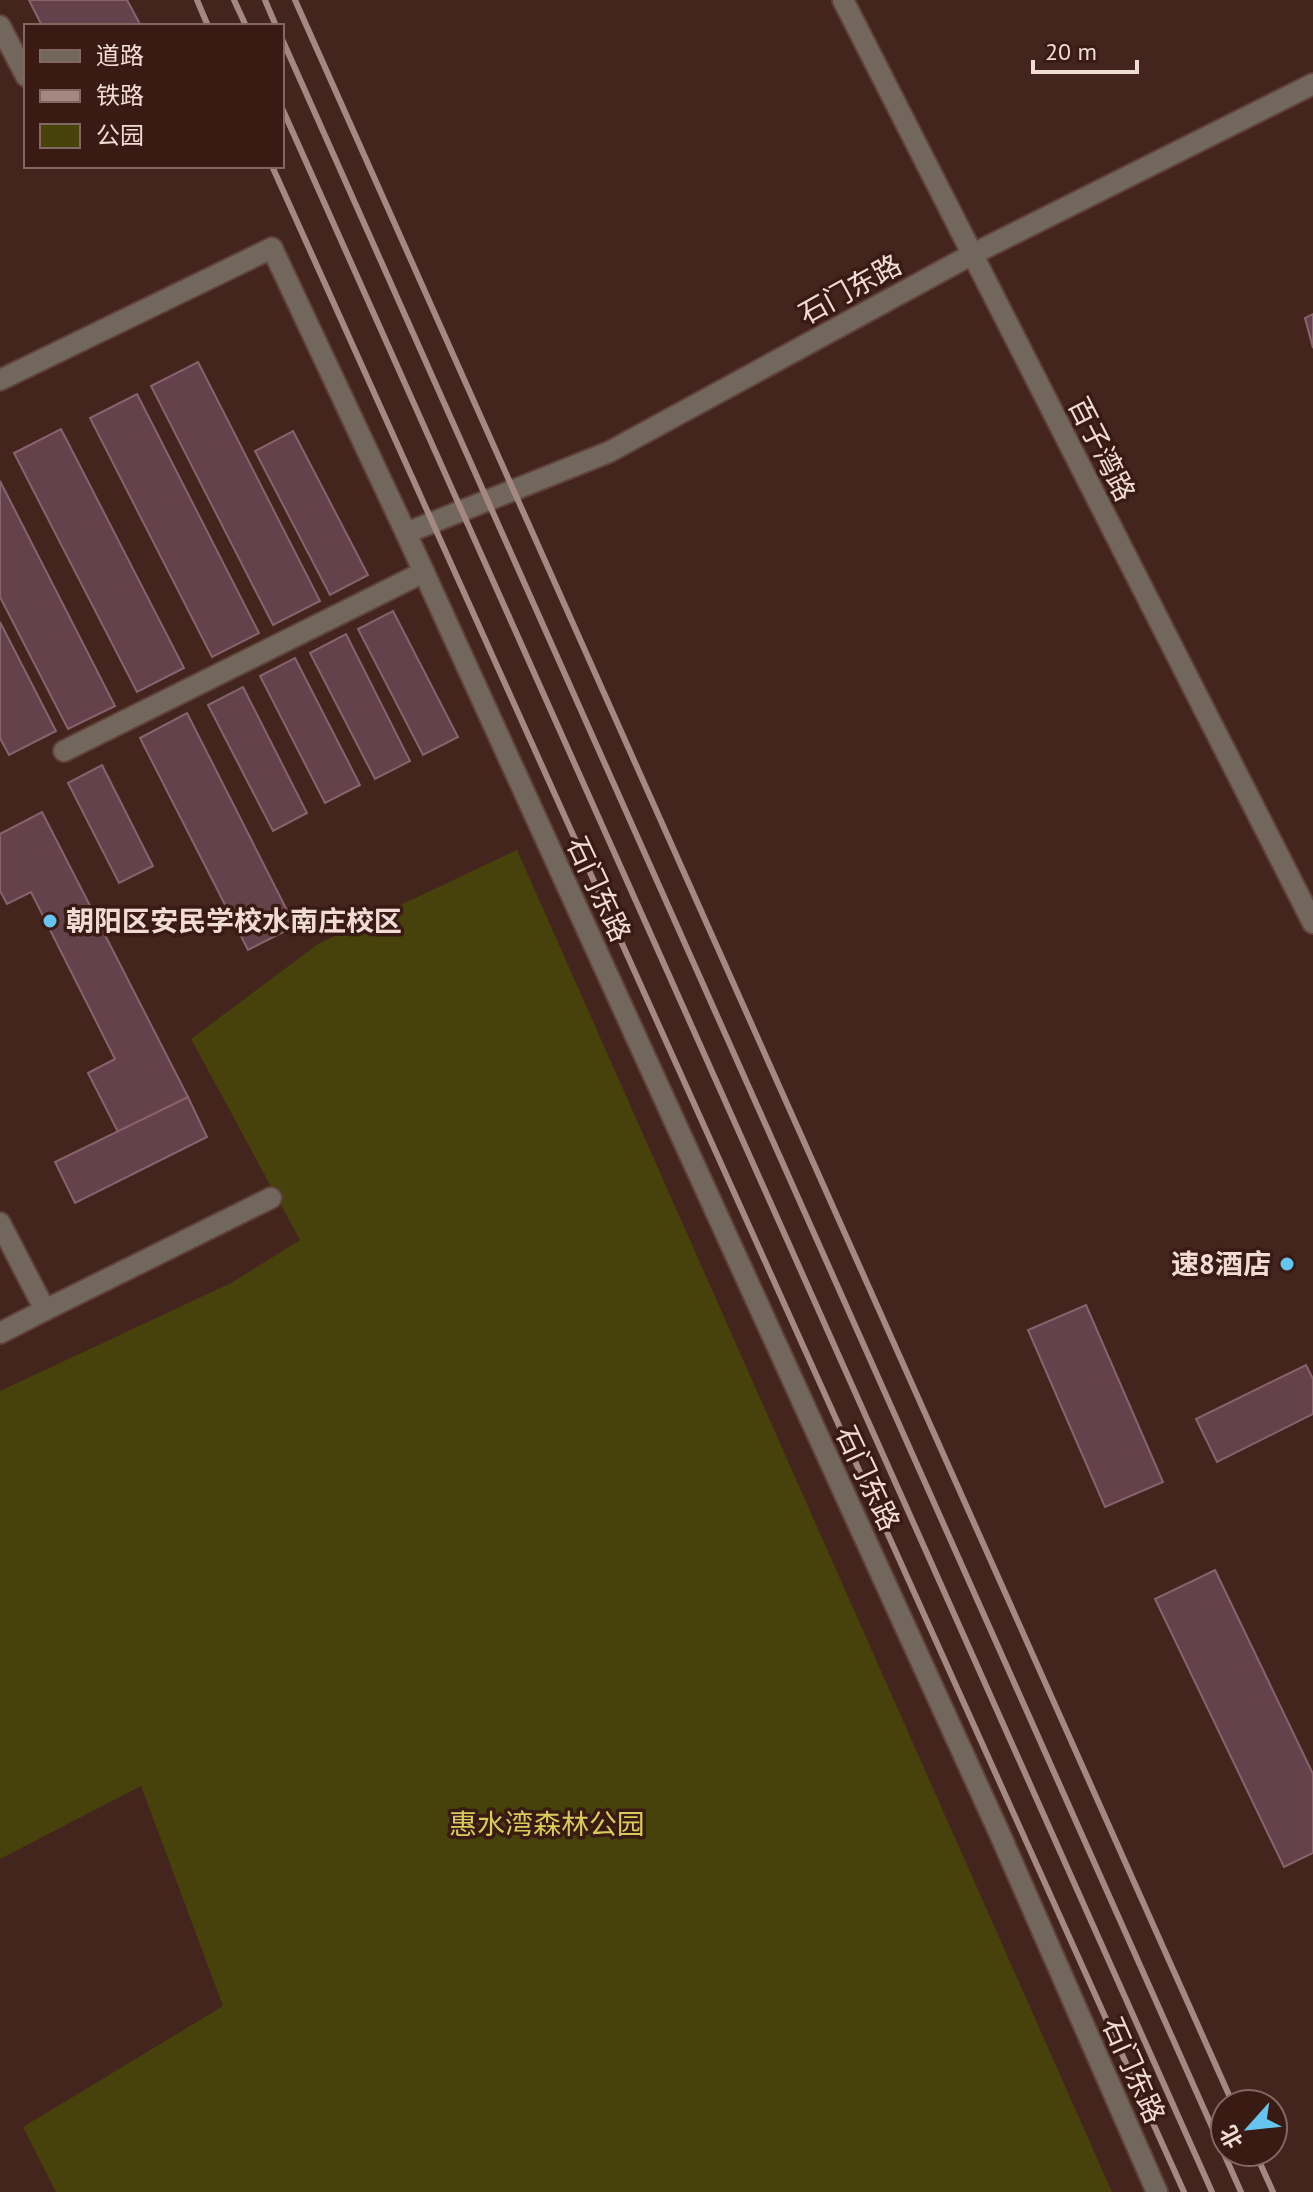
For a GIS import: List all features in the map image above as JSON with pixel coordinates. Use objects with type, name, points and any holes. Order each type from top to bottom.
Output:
[{"type":"street","name":"百子湾路","points":[[843,0],[1313,923]]},
{"type":"street","points":[[0,26],[24,72]]},
{"type":"street","name":"石门东路","points":[[1157,2192],[991,1816],[406,533],[609,452],[971,255],[1313,84]]},
{"type":"street","points":[[0,380],[272,248],[406,533]]},
{"type":"street","points":[[64,751],[424,572]]},
{"type":"street","points":[[0,1333],[271,1198]]},
{"type":"street","points":[[0,1223],[45,1310]]},
{"type":"green space","name":"惠水湾森林公园","points":[[517,850],[1112,2192],[56,2192],[23,2127],[223,2006],[141,1786],[0,1859],[0,1391],[231,1283],[300,1240],[191,1039],[318,944]]},
{"type":"building","points":[[29,0],[127,0],[140,24],[41,24]]},
{"type":"building","points":[[1313,314],[1313,348],[1305,318]]},
{"type":"building","points":[[198,362],[320,601],[273,625],[151,386]]},
{"type":"building","points":[[137,394],[259,633],[212,657],[90,418]]},
{"type":"building","points":[[61,429],[184,668],[137,692],[14,453]]},
{"type":"building","points":[[293,431],[368,575],[330,595],[255,451]]},
{"type":"building","points":[[0,481],[115,706],[68,729],[0,597]]},
{"type":"building","points":[[393,611],[458,737],[423,755],[358,629]]},
{"type":"building","points":[[0,622],[56,731],[9,755],[0,738]]},
{"type":"building","points":[[346,634],[410,761],[375,779],[310,653]]},
{"type":"building","points":[[295,658],[360,785],[325,803],[260,676]]},
{"type":"building","points":[[243,687],[307,813],[273,831],[208,705]]},
{"type":"building","points":[[187,713],[295,926],[248,950],[140,738]]},
{"type":"building","points":[[102,765],[153,866],[119,883],[68,783]]},
{"type":"building","points":[[42,812],[188,1097],[118,1132],[88,1073],[115,1059],[31,892],[7,904],[0,891],[0,834]]},
{"type":"building","points":[[188,1097],[207,1137],[75,1203],[55,1162]]},
{"type":"building","points":[[1086,1305],[1163,1482],[1105,1507],[1028,1330]]},
{"type":"building","points":[[1306,1365],[1313,1379],[1313,1414],[1217,1462],[1196,1419]]},
{"type":"building","points":[[1215,1570],[1313,1774],[1313,1853],[1284,1867],[1155,1599]]},
{"type":"railway","points":[[197,0],[207,24]]},
{"type":"railway","points":[[234,0],[245,24]]},
{"type":"railway","points":[[265,0],[275,24]]},
{"type":"railway","points":[[295,0],[1226,2088]]},
{"type":"railway","points":[[284,43],[1241,2192]]},
{"type":"railway","points":[[284,112],[1212,2192]]},
{"type":"railway","points":[[273,168],[1184,2192]]},
{"type":"railway","points":[[1262,2168],[1273,2192]]},
{"type":"place","name":"朝阳区安民学校水南庄校区","points":[[50,921]]},
{"type":"place","name":"速8酒店","points":[[1287,1264]]}]
